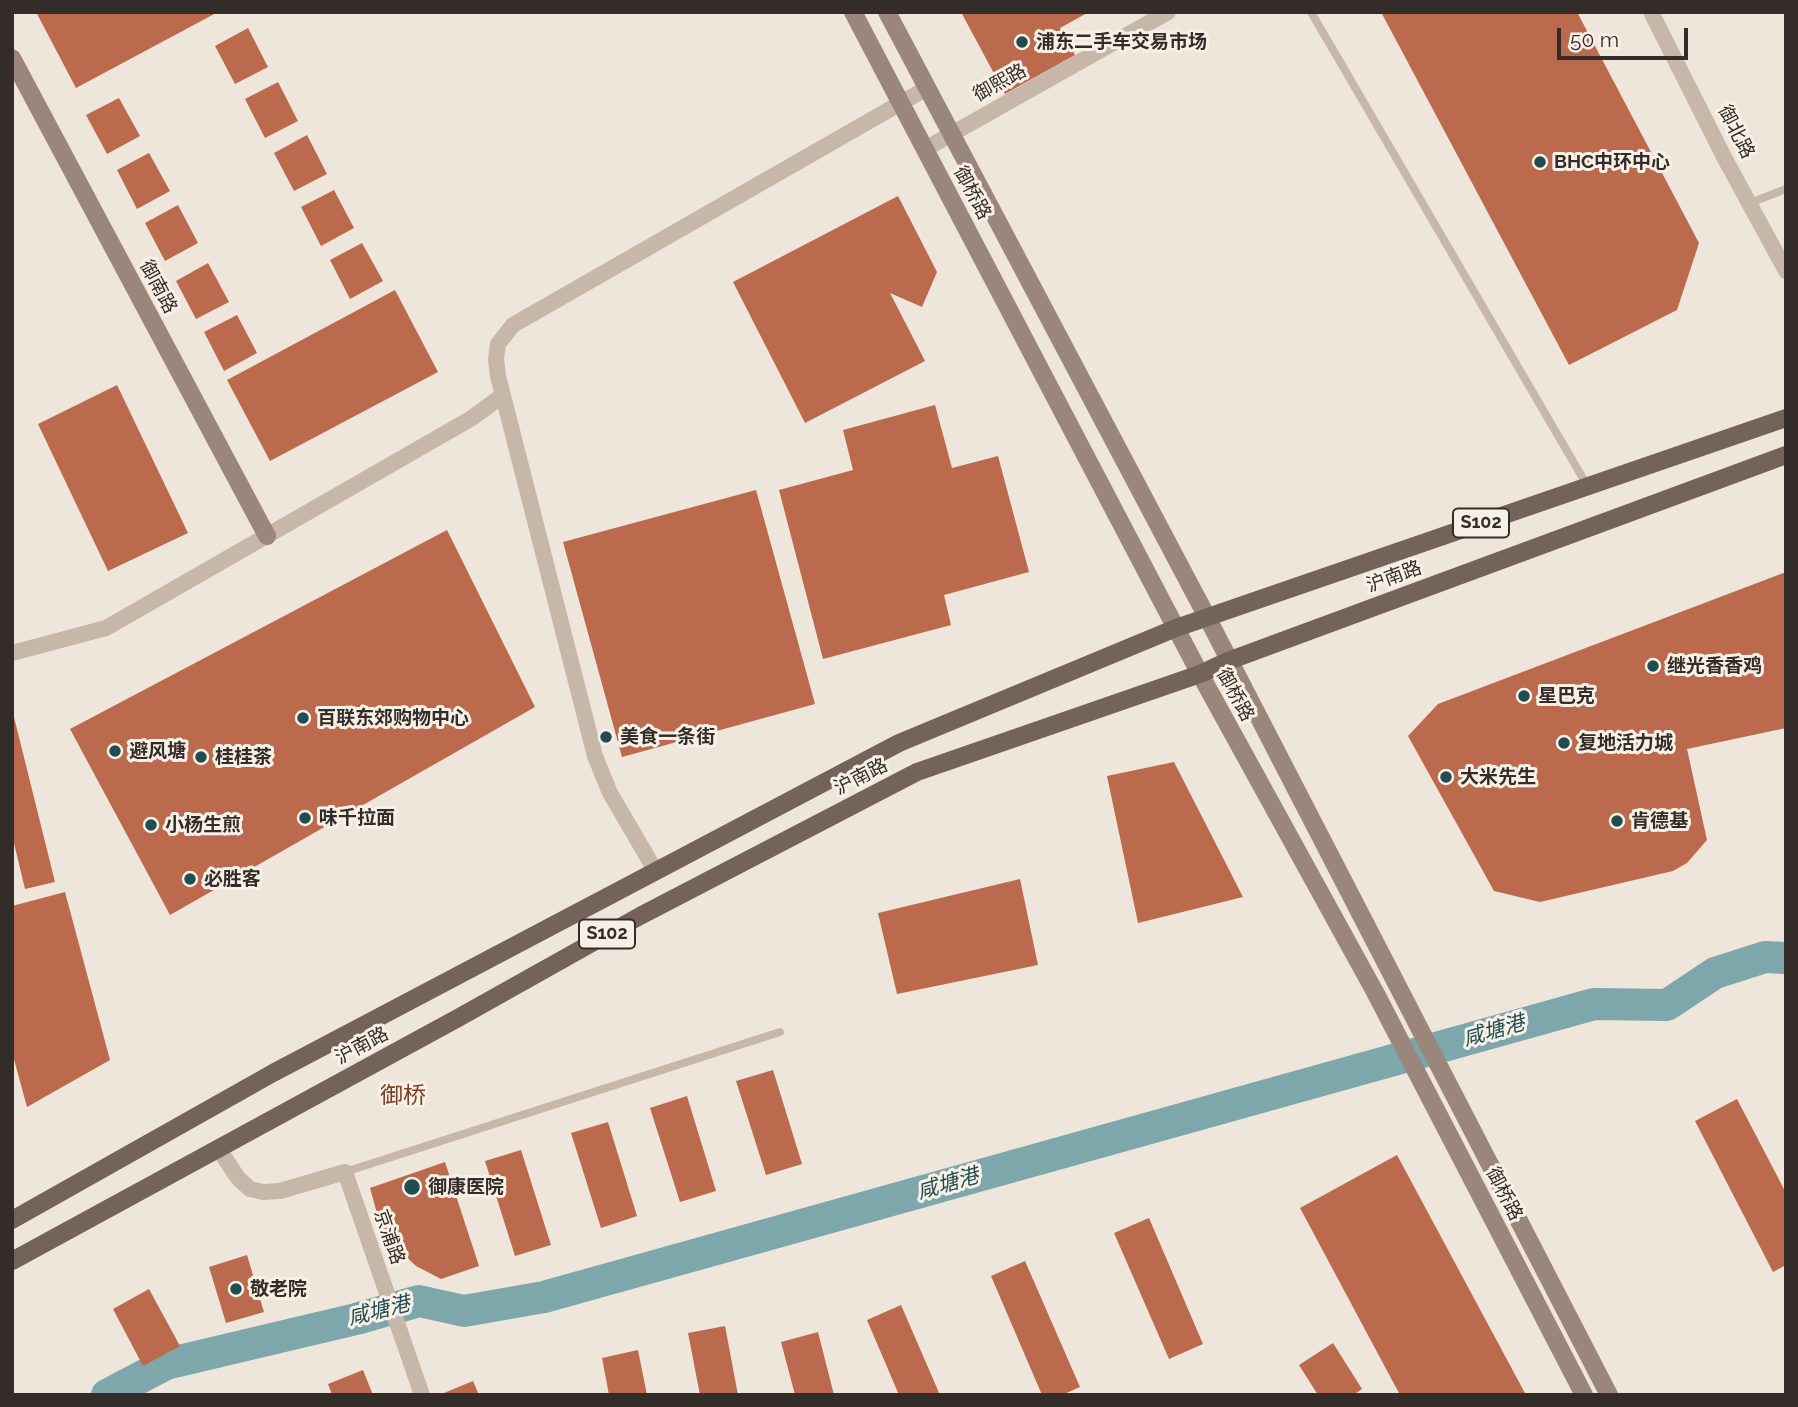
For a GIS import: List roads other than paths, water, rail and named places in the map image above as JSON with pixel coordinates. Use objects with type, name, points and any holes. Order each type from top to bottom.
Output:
[{"type":"main road","name":"御桥路","points":[[853,12],[1175,628],[1375,992],[1584,1395]]},
{"type":"main road","name":"御桥路","points":[[887,12],[1207,617],[1227,661],[1609,1395]]},
{"type":"main road","name":"御南路","points":[[12,58],[267,536]]},
{"type":"main road","name":"沪南路","points":[[12,1220],[273,1073],[899,743],[1175,628],[1419,543],[1589,488],[1786,418]]},
{"type":"main road","name":"沪南路","points":[[12,1261],[640,916],[917,772],[1200,674],[1227,661],[1786,455]]},
{"type":"street","name":"御熙路","points":[[925,149],[1168,12]]},
{"type":"street","name":"御北路","points":[[1651,12],[1724,157],[1786,271]]},
{"type":"street","points":[[654,870],[610,793],[595,756],[503,395],[497,367],[498,344],[513,325],[927,88]]},
{"type":"street","points":[[12,653],[106,628],[472,418],[503,395]]},
{"type":"street","points":[[218,1148],[238,1178],[250,1189],[263,1192],[280,1191],[345,1172]]},
{"type":"street","name":"京浦路","points":[[345,1172],[422,1395]]},
{"type":"lane","points":[[1311,12],[1589,488]]},
{"type":"lane","points":[[1750,203],[1786,189]]},
{"type":"lane","points":[[345,1172],[780,1032]]},
{"type":"waterway","name":"咸塘港","points":[[107,1395],[166,1364],[356,1319],[419,1301],[464,1311],[544,1297],[1594,1004],[1667,1005],[1715,973],[1765,957],[1786,958]]},
{"type":"place","name":"浦东二手车交易市场","points":[[1022,42]]},
{"type":"place","name":"BHC中环中心","points":[[1540,162]]},
{"type":"place","name":"继光香香鸡","points":[[1653,666]]},
{"type":"place","name":"星巴克","points":[[1524,696]]},
{"type":"place","name":"百联东郊购物中心","points":[[303,718]]},
{"type":"place","name":"美食一条街","points":[[606,737]]},
{"type":"place","name":"复地活力城","points":[[1564,743]]},
{"type":"place","name":"避风塘","points":[[115,751]]},
{"type":"place","name":"桂桂茶","points":[[201,757]]},
{"type":"place","name":"大米先生","points":[[1446,777]]},
{"type":"place","name":"味千拉面","points":[[305,818]]},
{"type":"place","name":"肯德基","points":[[1617,821]]},
{"type":"place","name":"小杨生煎","points":[[151,825]]},
{"type":"place","name":"必胜客","points":[[190,879]]},
{"type":"place","name":"御康医院","points":[[412,1187]]},
{"type":"place","name":"敬老院","points":[[236,1289]]},
{"type":"district","name":"御桥","points":[[403,1096]]}]
